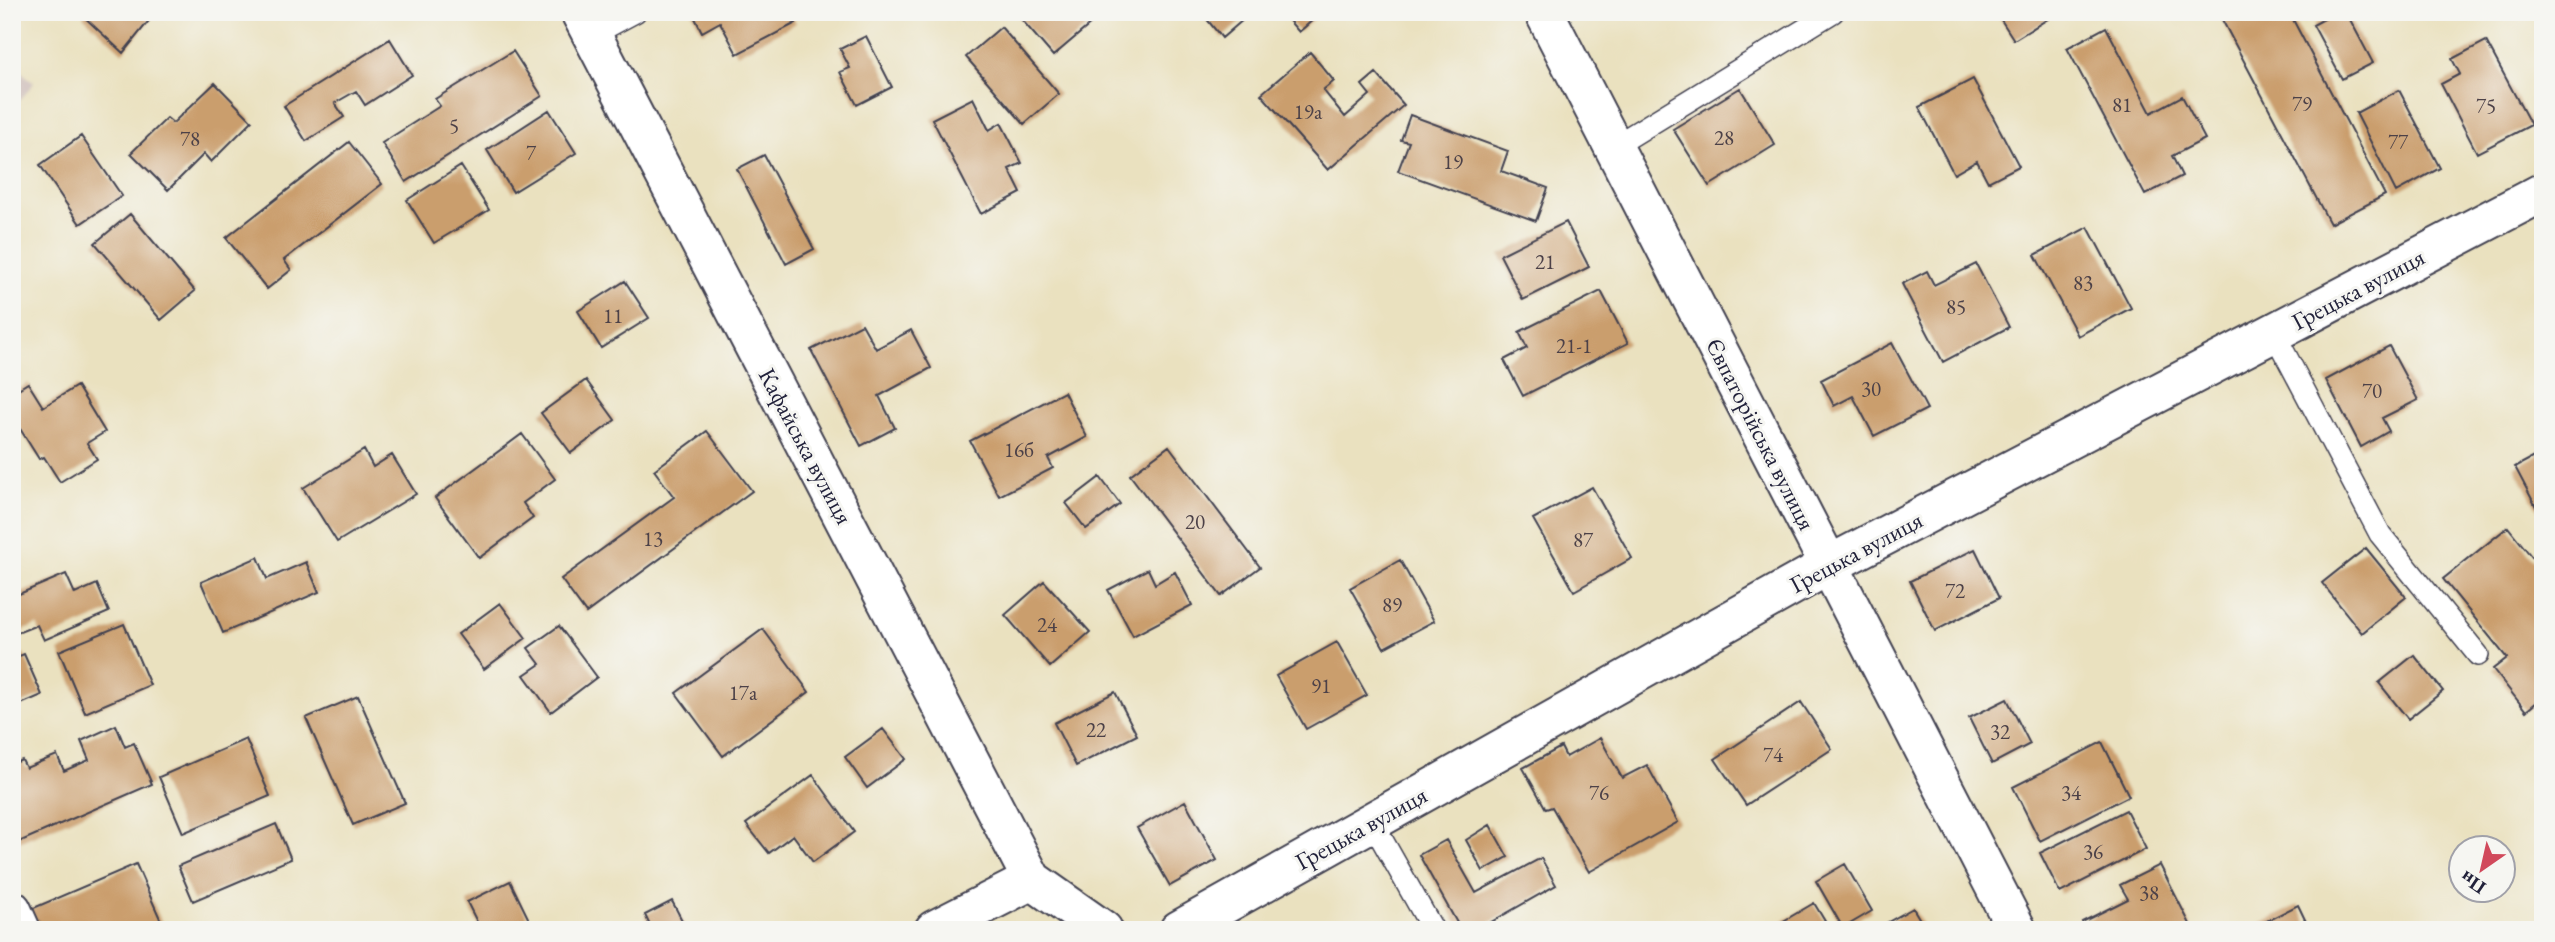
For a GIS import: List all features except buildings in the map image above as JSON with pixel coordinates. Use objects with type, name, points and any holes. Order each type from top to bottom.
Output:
[{"type":"street","name":"Євпаторійська вулиця","points":[[1544,12],[2017,930]]},
{"type":"street","name":"Кафайська вулиця","points":[[586,23],[1032,880]]},
{"type":"street","name":"Грецька вулиця","points":[[1179,930],[1829,565],[2543,192]]},
{"type":"street","points":[[934,930],[1032,880],[1103,930]]},
{"type":"street","points":[[12,910],[21,930]]},
{"type":"lane","points":[[586,23],[635,12]]},
{"type":"lane","points":[[1613,147],[1833,12]]},
{"type":"lane","points":[[2274,333],[2380,534],[2478,655]]},
{"type":"lane","points":[[1372,822],[1433,930]]},
{"type":"shaded area","points":[[12,63],[34,83],[12,110]]}]
